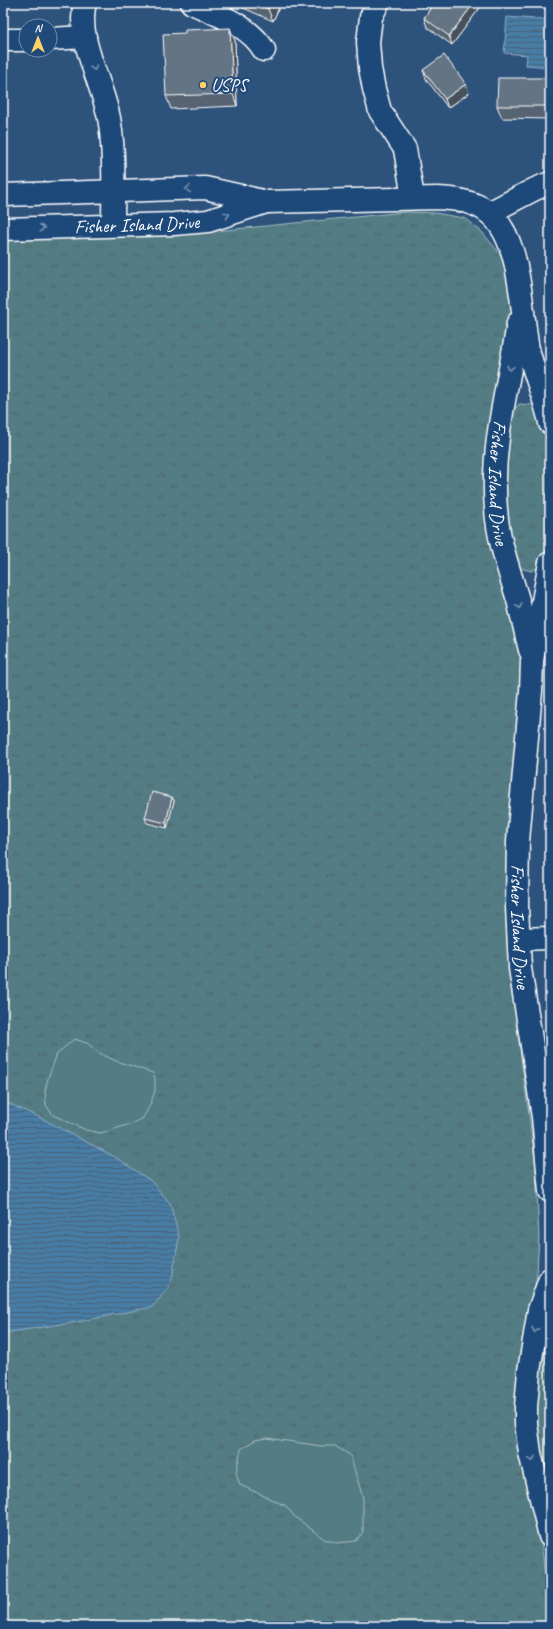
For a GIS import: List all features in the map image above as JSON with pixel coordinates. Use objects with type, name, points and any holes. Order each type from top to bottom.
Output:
[{"type":"street","points":[[85,3],[83,15],[85,37],[106,104],[110,124],[112,141],[113,225]]},
{"type":"street","points":[[192,3],[239,25],[260,43],[264,50]]},
{"type":"street","points":[[378,3],[371,17],[368,42],[370,68],[380,111],[405,149],[413,198]]},
{"type":"street","points":[[58,38],[85,37]]},
{"type":"street","points":[[3,40],[18,40]]},
{"type":"street","points":[[489,213],[535,189],[550,183]]},
{"type":"street","name":"Fisher Island Drive","points":[[3,194],[205,188],[267,202],[413,198],[463,201],[481,207],[489,213],[503,231],[514,257],[518,272],[528,349],[550,423]]},
{"type":"street","name":"Fisher Island Drive","points":[[3,229],[174,224],[208,221],[267,202]]},
{"type":"street","name":"Fisher Island Drive","points":[[522,302],[495,455],[494,493],[498,531],[518,601],[532,661]]},
{"type":"street","points":[[505,396],[542,394]]},
{"type":"street","points":[[510,575],[549,569]]},
{"type":"street","name":"Fisher Island Drive","points":[[549,569],[532,661],[531,691],[518,841],[517,907],[520,968],[543,1117],[550,1191]]},
{"type":"street","points":[[519,939],[550,938]]},
{"type":"street","points":[[550,1279],[539,1310],[529,1371],[526,1407],[528,1438],[546,1500],[550,1536]]},
{"type":"green space","points":[[405,212],[435,213],[464,218],[482,232],[497,250],[505,265],[512,286],[512,329],[492,444],[518,623],[521,669],[509,861],[509,950],[518,1034],[536,1167],[539,1237],[537,1272],[532,1310],[538,1519],[548,1596],[550,1626],[3,1626],[3,239],[196,233]]},
{"type":"green space","points":[[519,404],[533,405],[541,415],[547,433],[550,450],[550,547],[545,564],[531,571],[520,568],[513,551],[506,517],[505,462],[513,411]]},
{"type":"green space","points":[[74,1039],[87,1043],[99,1053],[116,1061],[153,1073],[155,1079],[155,1091],[143,1118],[134,1123],[101,1133],[86,1130],[53,1115],[46,1105],[45,1091],[48,1078],[57,1054]]},
{"type":"green space","points":[[550,1316],[550,1485],[541,1457],[535,1404]]},
{"type":"green space","points":[[267,1438],[321,1446],[335,1446],[350,1455],[363,1498],[363,1532],[356,1541],[337,1543],[324,1539],[295,1517],[286,1506],[240,1485],[236,1473],[241,1449],[255,1440]]},
{"type":"water","points":[[507,17],[550,20],[550,67],[526,65],[527,55],[504,53]]},
{"type":"water","points":[[3,1101],[41,1118],[115,1157],[151,1181],[170,1203],[179,1237],[172,1279],[167,1290],[152,1307],[77,1322],[3,1333]]},
{"type":"building","points":[[255,3],[271,3],[268,9]]},
{"type":"building","points":[[434,3],[474,3],[449,36],[424,18]]},
{"type":"building","name":"USPS","points":[[230,28],[233,94],[166,96],[163,34],[185,33],[185,30]]},
{"type":"building","points":[[444,55],[466,84],[445,99],[423,70]]},
{"type":"building","points":[[498,78],[550,78],[550,106],[497,106]]},
{"type":"building","points":[[152,792],[172,797],[166,823],[145,818]]},
{"type":"place","name":"USPS","points":[[203,85]]}]
